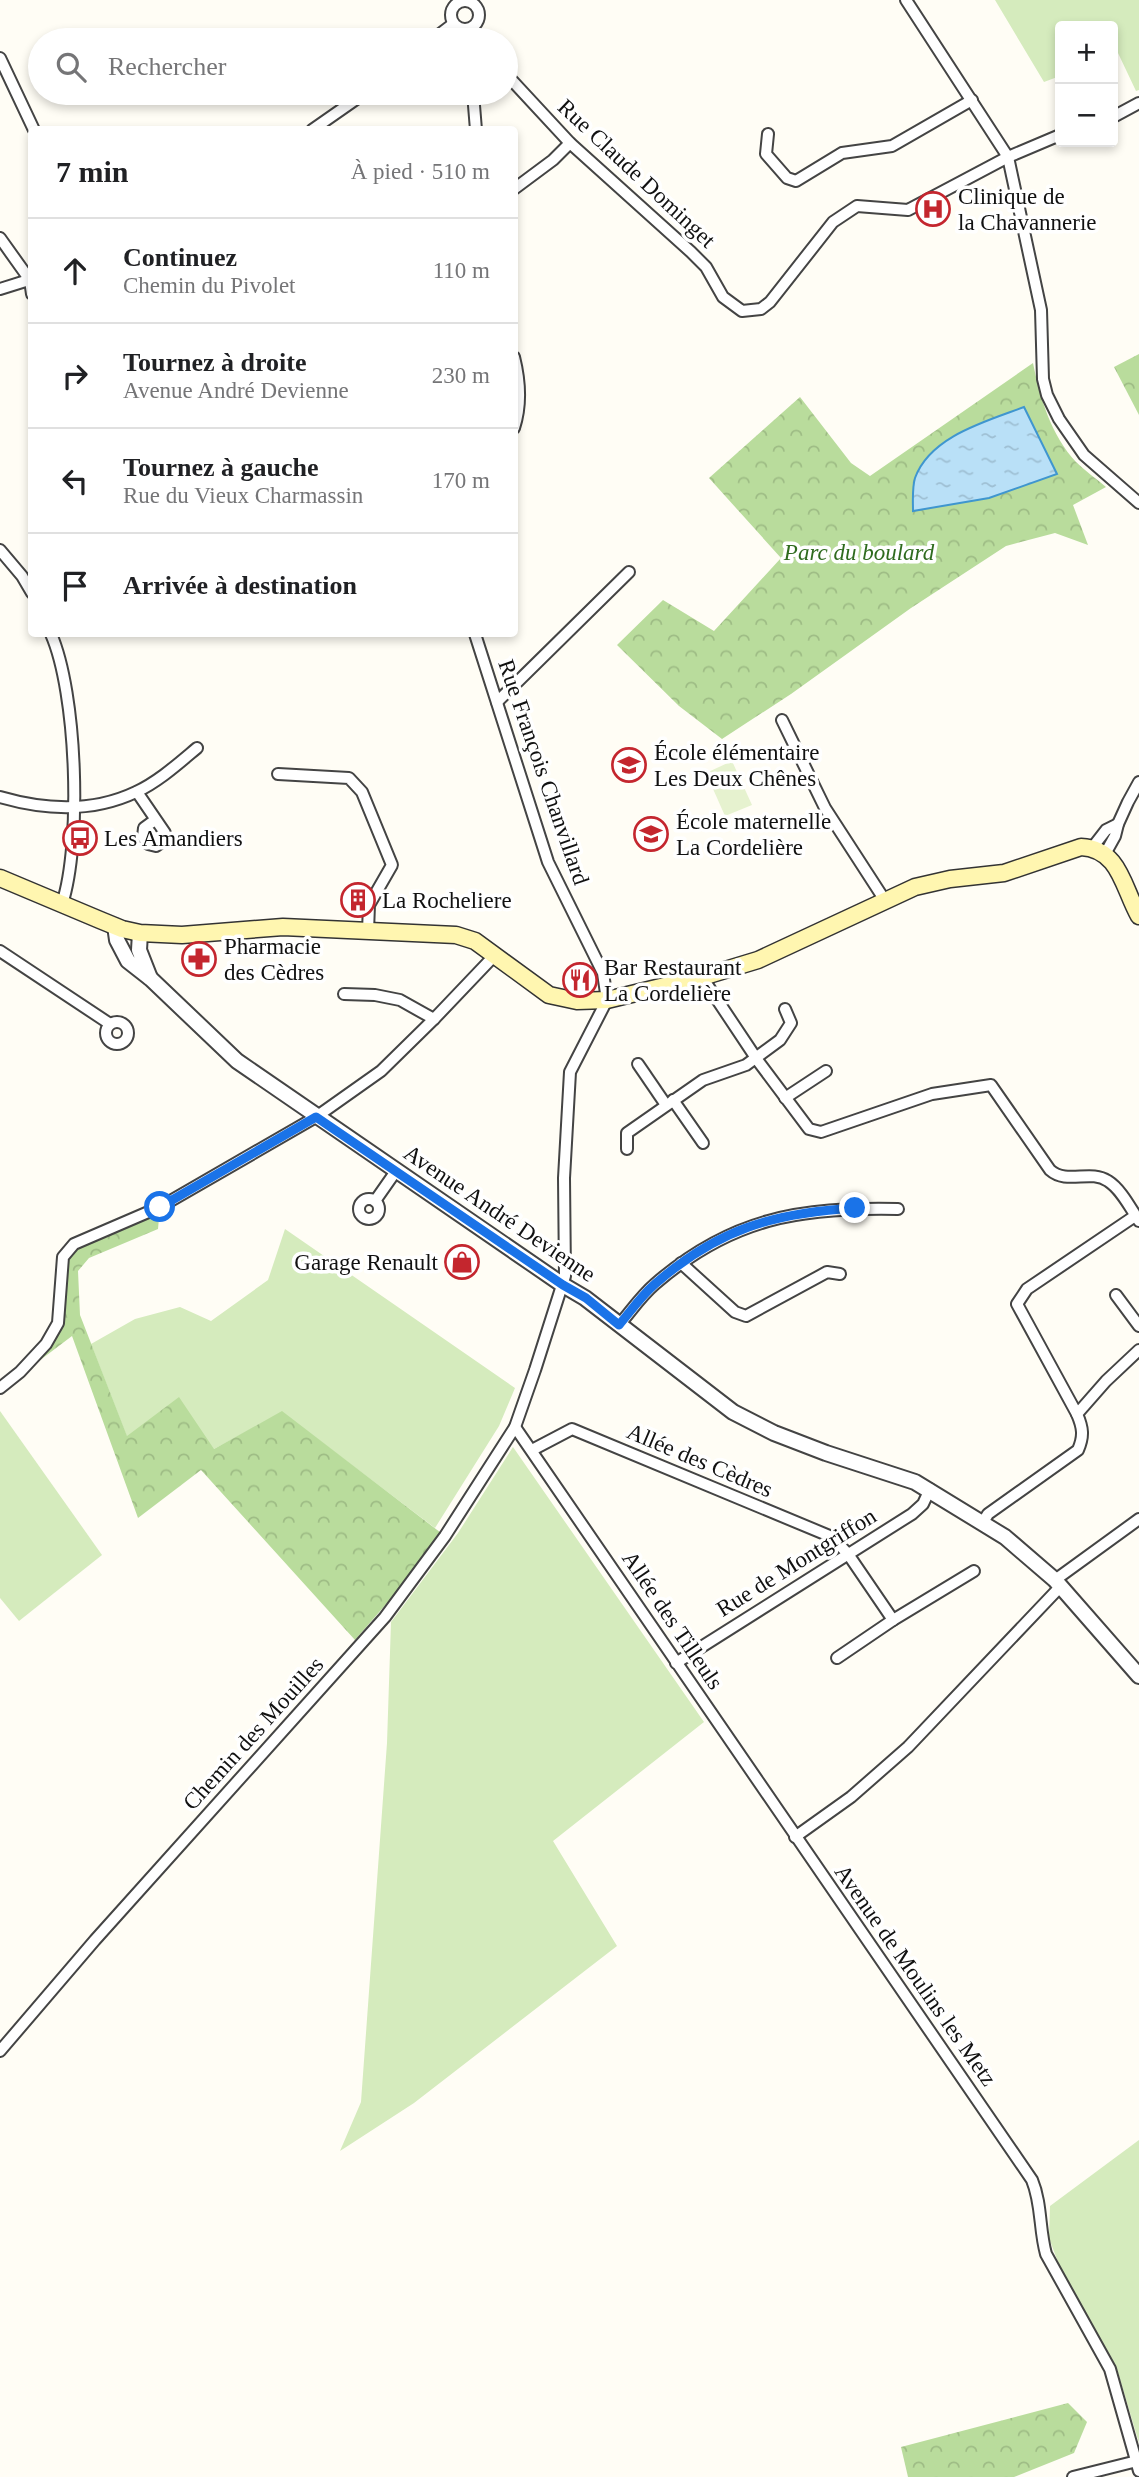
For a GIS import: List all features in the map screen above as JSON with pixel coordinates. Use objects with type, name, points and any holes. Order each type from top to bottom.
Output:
[{"type":"main road","points":[[0,878],[115,926],[139,933],[182,935],[282,927],[456,935],[475,941],[549,995],[577,1000],[607,1000],[702,977],[758,960],[915,887],[950,879],[1004,873],[1081,847],[1098,851],[1116,865],[1139,916]]},
{"type":"street","points":[[906,0],[1008,157],[1041,310],[1043,379],[1047,395],[1059,419],[1084,455],[1139,503]]},
{"type":"street","points":[[460,28],[453,23],[451,11],[459,1],[474,2],[479,15],[474,28]]},
{"type":"street","points":[[447,28],[453,23]]},
{"type":"street","points":[[0,58],[32,126]]},
{"type":"street","name":"Rue Claude Dominget","points":[[518,87],[570,143],[706,267],[723,297],[742,311],[761,309],[770,302],[833,222],[857,206],[908,210],[1008,157]]},
{"type":"street","points":[[768,134],[766,154],[787,178],[796,181],[842,153],[892,146],[972,100]]},
{"type":"street","points":[[1118,114],[1139,103]]},
{"type":"street","points":[[318,126],[348,105]]},
{"type":"street","points":[[474,105],[476,126]]},
{"type":"street","points":[[1008,157],[1055,137]]},
{"type":"street","points":[[518,186],[553,160],[570,143]]},
{"type":"street","points":[[0,238],[28,275]]},
{"type":"street","points":[[0,289],[28,280]]},
{"type":"street","points":[[518,373],[518,412]]},
{"type":"street","points":[[0,550],[27,572]]},
{"type":"street","points":[[497,702],[629,572]]},
{"type":"street","points":[[52,637],[62,668],[73,755],[68,888],[62,904]]},
{"type":"street","name":"Rue François Chanvillard","points":[[476,637],[548,862],[603,973],[607,1000]]},
{"type":"street","points":[[782,720],[825,808],[884,900]]},
{"type":"street","points":[[0,797],[33,806],[73,808],[94,805],[137,792],[197,748]]},
{"type":"street","points":[[278,774],[349,778],[362,792],[392,865],[369,905],[368,931]]},
{"type":"street","points":[[1098,851],[1115,836],[1118,824],[1139,782]]},
{"type":"street","points":[[137,792],[155,820]]},
{"type":"street","name":"Avenue André Devienne","points":[[115,926],[117,940],[128,961],[151,979],[237,1062],[563,1285],[586,1298],[713,1399],[746,1420],[826,1453],[900,1475],[930,1489],[983,1522],[1005,1537],[1058,1583],[1139,1676]]},
{"type":"street","name":"Avenue André Devienne","points":[[139,933],[139,950],[151,979]]},
{"type":"street","points":[[0,951],[110,1024]]},
{"type":"street","points":[[0,1388],[20,1372],[46,1344],[58,1323],[63,1257],[74,1244],[160,1207],[316,1117],[381,1071],[494,956]]},
{"type":"street","points":[[702,977],[756,1058],[805,1125],[813,1131],[821,1132],[932,1094],[991,1085],[1050,1170],[1065,1177],[1090,1175],[1105,1179],[1112,1184],[1137,1218],[1027,1289],[1017,1304],[1077,1414],[1083,1427],[1083,1438],[1078,1450],[988,1514],[983,1522]]},
{"type":"street","points":[[344,994],[375,995],[400,1000],[434,1019]]},
{"type":"street","name":"Chemin des Mouilles","points":[[0,2051],[95,1940],[385,1617],[445,1536],[515,1427],[566,1270],[564,1178],[570,1072],[607,1000]]},
{"type":"street","points":[[627,1149],[627,1133],[670,1102],[703,1080],[746,1065],[780,1040],[791,1023],[785,1009]]},
{"type":"street","points":[[638,1064],[704,1143]]},
{"type":"street","points":[[785,1098],[826,1071]]},
{"type":"street","points":[[375,1201],[396,1171]]},
{"type":"street","points":[[619,1325],[652,1286],[681,1263],[729,1234],[771,1219],[814,1210],[898,1209]]},
{"type":"street","points":[[681,1263],[735,1312],[746,1316],[827,1272],[840,1274]]},
{"type":"street","points":[[1116,1295],[1139,1326]]},
{"type":"street","points":[[1077,1414],[1106,1381],[1139,1350]]},
{"type":"street","name":"Allée des Tilleuls","points":[[515,1427],[795,1837]]},
{"type":"street","name":"Allée des Cèdres","points":[[532,1450],[572,1429],[832,1537],[848,1554]]},
{"type":"street","name":"Rue de Montgriffon","points":[[676,1662],[917,1510],[930,1489]]},
{"type":"street","points":[[795,1837],[851,1797],[908,1747],[1058,1583],[1139,1519]]},
{"type":"street","points":[[848,1554],[893,1620]]},
{"type":"street","points":[[837,1658],[974,1571]]},
{"type":"street","name":"Avenue de Moulins les Metz","points":[[795,1837],[1032,2180],[1038,2195],[1046,2254],[1110,2369],[1138,2466]]},
{"type":"street","points":[[1073,2477],[1138,2466]]},
{"type":"green space","points":[[995,0],[1139,0],[1139,90],[1136,91],[1118,53],[1118,21],[1055,21],[1055,78],[1044,82]]},
{"type":"green space","points":[[1139,354],[1139,415],[1114,367]]},
{"type":"green space","name":"Parc du boulard","points":[[1033,363],[1043,403],[1060,440],[1076,462],[1106,487],[1073,505],[1088,545],[1055,533],[1006,546],[911,608],[791,694],[722,739],[679,706],[617,645],[663,600],[714,631],[781,558],[709,478],[800,397],[851,463],[870,476]]},
{"type":"green space","points":[[732,761],[752,805],[725,816],[706,773]]},
{"type":"green space","points":[[160,1207],[158,1229],[89,1258],[78,1271],[80,1315],[127,1436],[179,1397],[214,1449],[282,1411],[445,1536],[355,1640],[201,1470],[138,1518],[72,1336],[31,1367],[58,1323],[63,1257],[74,1244]]},
{"type":"green space","points":[[285,1229],[515,1388],[499,1426],[435,1528],[282,1412],[214,1449],[127,1437],[91,1344],[135,1319],[180,1307],[211,1321],[268,1280]]},
{"type":"green space","points":[[0,1411],[102,1555],[19,1621],[0,1598]]},
{"type":"green space","points":[[513,1447],[704,1722],[553,1841],[617,1946],[414,2103],[340,2151],[361,2102],[387,1743],[391,1622],[458,1533]]},
{"type":"green space","points":[[1139,2140],[1139,2443],[1116,2366],[1064,2278],[1049,2238],[1050,2206]]},
{"type":"green space","points":[[1068,2403],[1087,2422],[1074,2453],[1014,2477],[908,2477],[901,2447]]},
{"type":"water","points":[[1024,407],[1057,474],[989,498],[913,511],[915,478],[922,463],[933,451],[961,432]]},
{"type":"place","name":"Clinique de la Chavannerie","points":[[933,209]]},
{"type":"place","name":"École élémentaire Les Deux Chênes","points":[[629,765]]},
{"type":"place","name":"École maternelle La Cordelière","points":[[651,834]]},
{"type":"place","name":"Les Amandiers","points":[[80,838]]},
{"type":"place","name":"La Rocheliere","points":[[358,900]]},
{"type":"place","name":"Pharmacie des Cèdres","points":[[199,959]]},
{"type":"place","name":"Bar Restaurant La Cordelière","points":[[580,980]]},
{"type":"place","name":"Garage Renault","points":[[462,1262]]},
{"type":"route","points":[[160,1207],[316,1117],[586,1298],[619,1325],[652,1286],[681,1263],[729,1234],[771,1219],[814,1210],[855,1208]]}]
